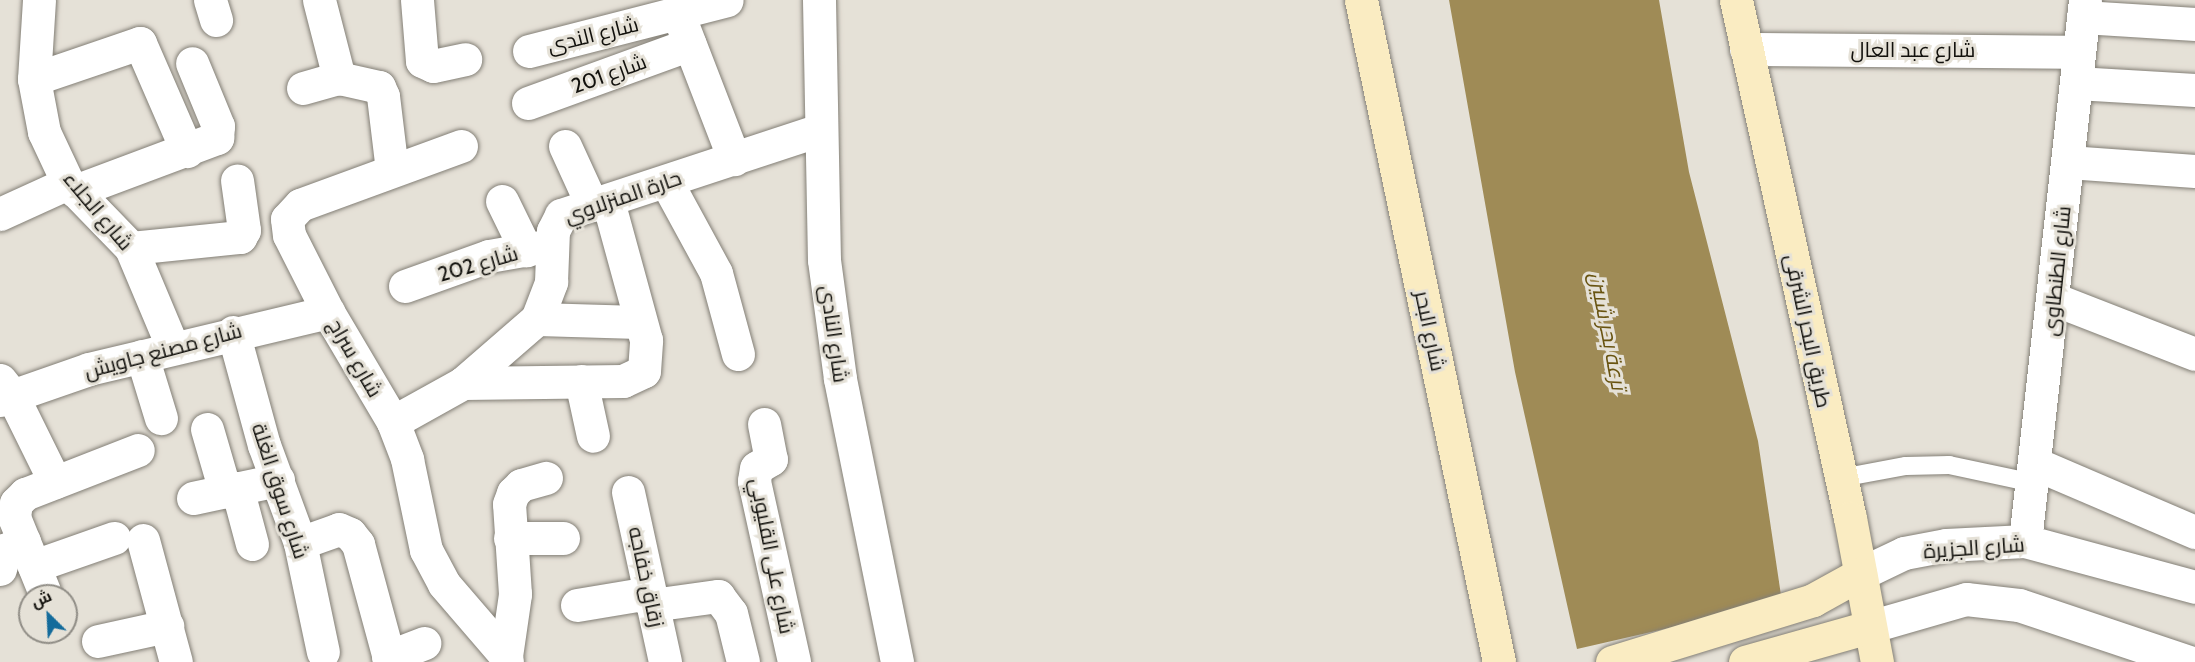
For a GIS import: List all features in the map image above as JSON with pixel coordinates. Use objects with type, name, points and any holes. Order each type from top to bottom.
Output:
[{"type":"street","name":"شارع الجلاء","points":[[39,0],[34,79],[44,132],[71,187],[131,248],[158,352],[161,418]]},
{"type":"street","points":[[319,0],[339,78]]},
{"type":"street","points":[[417,0],[422,61],[433,66],[465,59]]},
{"type":"street","name":"شارع الندى","points":[[529,51],[625,13],[671,10],[727,0]]},
{"type":"street","name":"شارع النادى","points":[[819,0],[819,130],[824,260],[840,379],[891,661]]},
{"type":"street","name":"شارع البحر","points":[[1361,0],[1499,662]]},
{"type":"street","name":"طريق البحر الشرقى","points":[[1736,0],[1841,478],[1877,662]]},
{"type":"street","points":[[2084,8],[2195,24]]},
{"type":"street","name":"شارع الطنطاوى","points":[[2025,541],[2035,474],[2084,8]]},
{"type":"street","points":[[671,10],[690,44],[734,159]]},
{"type":"street","points":[[34,79],[140,43],[187,150]]},
{"type":"street","name":"شارع 201","points":[[528,104],[690,44]]},
{"type":"street","name":"شارع عبد العال","points":[[1746,49],[2079,52]]},
{"type":"street","points":[[0,214],[71,187],[211,141],[219,132],[192,63]]},
{"type":"street","points":[[303,88],[339,78],[379,87],[392,170]]},
{"type":"street","points":[[2076,84],[2195,90]]},
{"type":"street","name":"حارة المنزلاوي","points":[[393,422],[463,382],[537,318],[551,282],[539,247],[555,220],[819,130]]},
{"type":"street","name":"شارع سراج","points":[[461,146],[300,205],[287,219],[289,235],[328,312],[393,422],[407,459],[426,550],[444,584],[506,659]]},
{"type":"street","points":[[463,382],[623,381],[644,371],[646,340],[600,203],[565,146]]},
{"type":"street","points":[[2068,162],[2195,171]]},
{"type":"street","points":[[131,248],[240,237],[244,230],[237,180]]},
{"type":"street","points":[[667,183],[716,273],[738,354]]},
{"type":"street","points":[[502,201],[539,247]]},
{"type":"street","name":"شارع 202","points":[[405,286],[489,256],[539,247]]},
{"type":"street","points":[[2054,299],[2195,354]]},
{"type":"street","name":"شارع مصنع جاويش","points":[[4,392],[233,332],[328,312]]},
{"type":"street","points":[[537,318],[639,321]]},
{"type":"street","name":"شارع سوق الغلة","points":[[233,332],[264,445],[300,543],[323,652]]},
{"type":"street","points":[[581,381],[593,436]]},
{"type":"street","points":[[4,392],[55,482]]},
{"type":"street","name":"شارع على القليوبي","points":[[764,424],[771,459],[756,468],[754,481],[794,662]]},
{"type":"street","points":[[207,429],[252,544]]},
{"type":"street","points":[[34,566],[14,517],[16,502],[25,494],[138,450]]},
{"type":"street","points":[[2035,474],[2194,530]]},
{"type":"street","points":[[506,659],[515,594],[510,538],[513,493],[521,485],[546,478]]},
{"type":"street","points":[[193,498],[278,480]]},
{"type":"street","name":"زقاق خفاجه","points":[[628,492],[665,662]]},
{"type":"street","points":[[300,543],[339,529],[350,534],[358,544],[389,659],[424,643]]},
{"type":"street","points":[[510,538],[563,538]]},
{"type":"street","points":[[0,569],[5,550],[34,566],[129,539],[167,626],[176,662]]},
{"type":"street","name":"شارع الجزيرة","points":[[1860,574],[1904,553],[1946,545],[2025,541],[2195,587]]},
{"type":"street","points":[[1612,662],[1812,600],[1860,574]]},
{"type":"street","points":[[577,605],[718,596],[731,613],[743,662]]},
{"type":"street","points":[[1745,662],[1966,599],[2019,605],[2189,662]]},
{"type":"street","points":[[98,641],[167,626]]},
{"type":"lane","points":[[1841,478],[1906,466],[1949,465],[2035,474]]},
{"type":"water","name":"ترعة بحر شبين","points":[[1449,0],[1659,0],[1689,172],[1758,441],[1782,602],[1577,649],[1515,372]]}]
